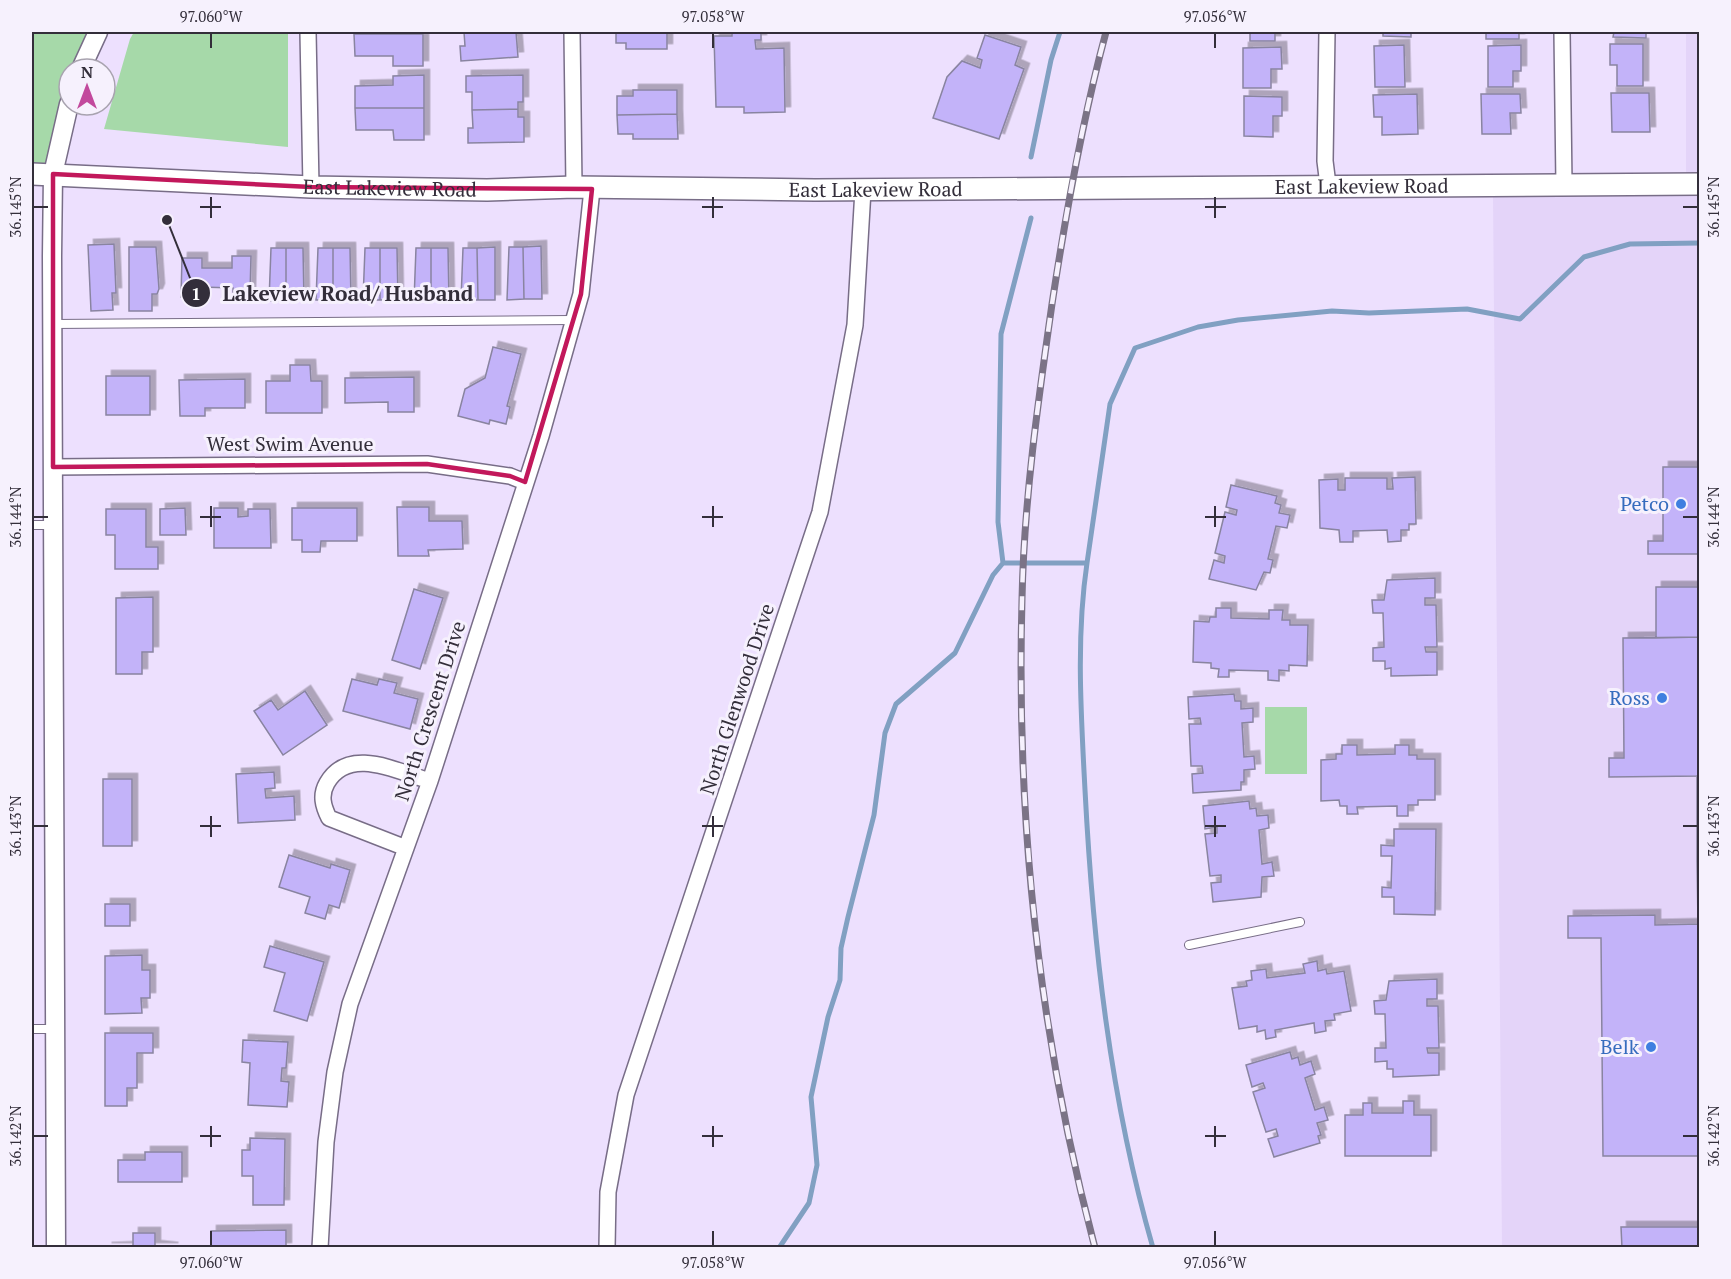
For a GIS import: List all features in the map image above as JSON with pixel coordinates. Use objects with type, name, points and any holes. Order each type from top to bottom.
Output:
[{"type":"main road","name":"East Lakeview Road","points":[[32,174],[311,188],[487,190],[583,188],[863,190],[1700,184]]},
{"type":"street","points":[[87,57],[98,32]]},
{"type":"street","points":[[308,32],[311,188]]},
{"type":"street","name":"North Crescent Drive","points":[[320,1248],[326,1142],[335,1072],[350,1004],[430,781],[541,436],[581,294],[583,188],[572,32]]},
{"type":"street","points":[[1327,32],[1325,161],[1328,185]]},
{"type":"street","points":[[1562,32],[1564,185]]},
{"type":"street","points":[[56,1248],[53,174],[66,117]]},
{"type":"street","name":"North Glenwood Drive","points":[[607,1248],[609,1192],[626,1095],[820,512],[855,325],[863,190]]},
{"type":"street","name":"West Swim Avenue","points":[[53,467],[427,464],[510,476],[525,483]]},
{"type":"street","points":[[406,848],[329,818],[323,806],[324,789],[332,774],[354,762],[366,763],[430,781]]},
{"type":"lane","points":[[52,324],[572,320]]},
{"type":"lane","points":[[32,525],[54,525]]},
{"type":"lane","points":[[1189,945],[1300,922]]},
{"type":"lane","points":[[32,1029],[56,1029]]},
{"type":"highlighted area","points":[[53,174],[311,187],[592,189],[581,294],[525,482],[510,476],[427,464],[53,467]]},
{"type":"shaded area","points":[[1686,32],[1699,32],[1699,176],[1686,177]]},
{"type":"shaded area","points":[[1493,195],[1699,195],[1699,1247],[1502,1247]]},
{"type":"green space","points":[[32,32],[96,32],[85,57],[57,57],[57,117],[66,117],[52,172],[32,172]]},
{"type":"green space","points":[[134,32],[288,32],[288,147],[104,129],[107,117],[117,117],[117,84]]},
{"type":"green space","points":[[1265,707],[1307,707],[1307,774],[1265,774]]},
{"type":"building","points":[[354,32],[423,32],[423,34],[354,34]]},
{"type":"building","points":[[464,32],[516,32],[518,57],[461,61],[460,46],[465,46]]},
{"type":"building","points":[[616,32],[667,32],[667,49],[626,49],[626,43],[616,43]]},
{"type":"building","points":[[732,32],[761,32],[761,40],[755,40],[756,49],[784,48],[785,112],[744,113],[744,107],[716,107],[714,36],[732,36]]},
{"type":"building","points":[[1250,32],[1275,32],[1275,41],[1250,41]]},
{"type":"building","points":[[1383,32],[1411,32],[1411,37],[1383,36]]},
{"type":"building","points":[[1486,32],[1519,32],[1519,39],[1486,39]]},
{"type":"building","points":[[1614,32],[1646,32],[1646,38],[1613,37]]},
{"type":"building","points":[[354,34],[423,34],[423,66],[393,66],[393,56],[355,56]]},
{"type":"building","points":[[985,35],[1021,47],[1015,65],[1024,69],[999,139],[933,118],[947,77],[962,61],[980,68],[982,60],[977,58]]},
{"type":"building","points":[[1610,44],[1643,44],[1643,86],[1617,86],[1617,65],[1610,65]]},
{"type":"building","points":[[1404,45],[1405,87],[1375,87],[1374,46]]},
{"type":"building","points":[[1521,45],[1521,71],[1513,71],[1513,87],[1488,87],[1488,46]]},
{"type":"building","points":[[1281,47],[1282,69],[1271,69],[1271,88],[1243,88],[1243,48]]},
{"type":"building","points":[[424,75],[424,108],[355,108],[355,86],[393,85],[393,76]]},
{"type":"building","points":[[523,75],[523,102],[518,102],[518,109],[472,110],[472,92],[466,92],[466,76]]},
{"type":"building","points":[[633,90],[677,90],[677,114],[617,115],[617,96],[633,96]]},
{"type":"building","points":[[1611,93],[1649,93],[1650,132],[1612,132]]},
{"type":"building","points":[[1417,94],[1418,134],[1382,135],[1382,117],[1374,117],[1373,95]]},
{"type":"building","points":[[1481,94],[1520,94],[1521,113],[1510,113],[1511,134],[1482,134]]},
{"type":"building","points":[[1244,96],[1282,97],[1282,116],[1273,116],[1273,137],[1244,136]]},
{"type":"building","points":[[355,108],[424,108],[424,140],[394,140],[393,130],[356,130]]},
{"type":"building","points":[[518,109],[518,117],[524,117],[524,142],[468,143],[468,128],[473,128],[472,110]]},
{"type":"building","points":[[677,114],[678,139],[633,139],[633,134],[618,134],[617,115]]},
{"type":"building","points":[[114,244],[116,293],[112,293],[113,310],[91,311],[88,245]]},
{"type":"building","points":[[541,246],[542,299],[524,299],[523,247]]},
{"type":"building","points":[[129,247],[156,247],[159,289],[157,294],[152,294],[152,311],[129,311]]},
{"type":"building","points":[[495,247],[495,300],[478,300],[477,248]]},
{"type":"building","points":[[509,247],[523,247],[524,299],[507,300]]},
{"type":"building","points":[[271,248],[286,248],[286,301],[269,301]]},
{"type":"building","points":[[286,248],[303,248],[304,300],[286,301]]},
{"type":"building","points":[[318,248],[333,248],[333,300],[316,300]]},
{"type":"building","points":[[333,248],[350,248],[351,300],[333,300]]},
{"type":"building","points":[[365,248],[380,248],[380,300],[363,300]]},
{"type":"building","points":[[380,248],[397,248],[398,300],[380,300]]},
{"type":"building","points":[[416,248],[431,248],[431,301],[414,301]]},
{"type":"building","points":[[431,248],[448,248],[449,300],[431,301]]},
{"type":"building","points":[[463,248],[477,248],[478,300],[461,300]]},
{"type":"building","points":[[232,256],[251,256],[250,293],[233,292],[233,288],[202,287],[202,297],[181,297],[182,258],[202,258],[202,268],[232,268]]},
{"type":"building","points":[[493,347],[521,354],[507,406],[510,407],[506,424],[490,420],[489,424],[458,416],[465,389],[485,378]]},
{"type":"building","points":[[290,365],[310,365],[311,381],[322,381],[322,413],[266,413],[266,381],[290,381]]},
{"type":"building","points":[[106,376],[150,376],[150,415],[106,415]]},
{"type":"building","points":[[414,377],[414,412],[388,412],[388,402],[345,403],[345,378]]},
{"type":"building","points":[[245,379],[245,408],[205,408],[205,416],[180,416],[179,380]]},
{"type":"building","name":"Petco","points":[[1663,467],[1700,467],[1700,554],[1648,554],[1648,541],[1663,541]]},
{"type":"building","points":[[1415,477],[1416,524],[1409,524],[1409,530],[1401,530],[1401,541],[1388,542],[1387,530],[1353,531],[1353,542],[1340,542],[1339,530],[1320,528],[1319,480],[1338,479],[1338,490],[1345,490],[1345,478],[1387,478],[1387,489],[1393,489],[1392,478]]},
{"type":"building","points":[[1231,485],[1277,496],[1275,503],[1281,505],[1279,513],[1290,515],[1287,528],[1276,526],[1268,559],[1273,560],[1270,573],[1264,572],[1256,590],[1209,579],[1214,560],[1224,563],[1225,556],[1215,553],[1225,512],[1236,515],[1237,510],[1226,507]]},
{"type":"building","points":[[397,507],[429,507],[429,521],[462,521],[463,549],[428,550],[429,556],[398,556]]},
{"type":"building","points":[[185,508],[186,535],[160,535],[160,509]]},
{"type":"building","points":[[214,508],[238,508],[238,517],[248,516],[248,509],[270,509],[271,548],[214,548]]},
{"type":"building","points":[[292,508],[357,508],[357,541],[321,541],[320,552],[302,552],[302,540],[292,540]]},
{"type":"building","points":[[106,509],[146,509],[146,547],[158,547],[158,569],[115,569],[115,535],[106,535]]},
{"type":"building","points":[[1435,578],[1435,598],[1425,598],[1425,605],[1436,605],[1437,647],[1425,647],[1426,652],[1437,652],[1437,675],[1391,676],[1391,668],[1385,669],[1385,661],[1373,661],[1373,648],[1384,647],[1383,613],[1373,613],[1372,600],[1384,600],[1387,580]]},
{"type":"building","points":[[1656,587],[1700,587],[1700,637],[1656,638]]},
{"type":"building","points":[[414,589],[443,598],[420,669],[392,660]]},
{"type":"building","points":[[153,597],[153,652],[142,652],[142,674],[116,674],[116,598]]},
{"type":"building","points":[[1216,608],[1231,608],[1231,618],[1269,619],[1269,610],[1283,610],[1282,620],[1290,620],[1290,625],[1308,625],[1307,666],[1289,665],[1289,671],[1279,670],[1279,681],[1268,680],[1268,671],[1229,670],[1229,677],[1218,677],[1219,669],[1211,668],[1211,663],[1193,662],[1194,621],[1209,622],[1210,617],[1216,617]]},
{"type":"building","name":"Ross","points":[[1700,637],[1700,776],[1609,777],[1609,758],[1624,758],[1623,638]]},
{"type":"building","points":[[352,679],[377,685],[379,679],[397,683],[394,693],[418,699],[410,729],[343,711]]},
{"type":"building","points":[[305,691],[327,725],[283,755],[254,711],[271,700],[278,710]]},
{"type":"building","points":[[1234,694],[1235,701],[1241,701],[1241,709],[1253,708],[1253,722],[1242,723],[1244,757],[1254,756],[1255,769],[1244,770],[1241,790],[1193,793],[1192,774],[1203,773],[1202,766],[1191,766],[1189,724],[1201,724],[1200,718],[1189,719],[1188,697]]},
{"type":"building","points":[[1342,745],[1357,745],[1357,755],[1395,754],[1395,745],[1409,745],[1409,755],[1417,755],[1417,759],[1435,759],[1435,800],[1418,800],[1418,805],[1408,805],[1408,816],[1397,816],[1397,806],[1357,807],[1358,814],[1347,814],[1347,806],[1340,806],[1339,800],[1321,801],[1321,760],[1336,759],[1336,754],[1342,754]]},
{"type":"building","points":[[274,772],[275,788],[265,789],[266,798],[294,796],[295,820],[238,823],[236,774]]},
{"type":"building","points":[[1697,776],[1700,776],[1700,823],[1697,823]]},
{"type":"building","points":[[103,779],[132,779],[132,846],[103,846]]},
{"type":"building","points":[[1249,801],[1250,809],[1256,808],[1257,816],[1268,815],[1269,828],[1259,830],[1262,864],[1272,862],[1274,876],[1262,877],[1261,897],[1213,902],[1211,883],[1221,882],[1221,875],[1210,876],[1205,834],[1217,833],[1217,827],[1205,829],[1203,806]]},
{"type":"building","points":[[1697,823],[1700,823],[1700,861],[1697,861]]},
{"type":"building","points":[[1394,829],[1436,829],[1435,915],[1394,914],[1394,897],[1382,897],[1382,887],[1391,888],[1392,856],[1381,856],[1381,845],[1394,846]]},
{"type":"building","points":[[289,855],[330,868],[331,864],[350,870],[339,908],[329,905],[325,919],[305,913],[310,897],[279,887]]},
{"type":"building","points":[[1697,861],[1700,861],[1700,924],[1698,924]]},
{"type":"building","points":[[105,904],[130,904],[130,926],[105,926]]},
{"type":"building","name":"Belk","points":[[1655,915],[1655,925],[1700,924],[1700,1156],[1603,1156],[1601,938],[1568,938],[1568,916]]},
{"type":"building","points":[[270,946],[324,962],[307,1021],[274,1011],[285,973],[264,967]]},
{"type":"building","points":[[142,955],[142,970],[150,970],[150,998],[141,998],[142,1013],[105,1014],[105,956]]},
{"type":"building","points":[[1317,961],[1318,971],[1326,969],[1327,974],[1344,971],[1351,1011],[1334,1014],[1335,1020],[1325,1021],[1326,1031],[1315,1033],[1314,1023],[1275,1030],[1276,1037],[1266,1039],[1265,1030],[1257,1032],[1257,1026],[1239,1029],[1232,988],[1247,986],[1246,981],[1252,980],[1251,971],[1266,969],[1267,978],[1305,973],[1303,964]]},
{"type":"building","points":[[1437,979],[1437,999],[1427,999],[1427,1006],[1438,1006],[1439,1048],[1427,1048],[1428,1053],[1439,1053],[1439,1075],[1393,1077],[1393,1069],[1387,1069],[1387,1061],[1375,1062],[1375,1048],[1386,1048],[1385,1014],[1375,1014],[1374,1001],[1386,1000],[1389,981]]},
{"type":"building","points":[[105,1033],[153,1033],[153,1053],[137,1053],[137,1088],[127,1088],[127,1106],[105,1106]]},
{"type":"building","points":[[243,1040],[288,1042],[286,1068],[282,1068],[281,1081],[289,1082],[287,1107],[248,1105],[250,1063],[242,1062]]},
{"type":"building","points":[[1290,1052],[1292,1059],[1298,1057],[1300,1065],[1311,1061],[1315,1074],[1305,1078],[1315,1110],[1324,1107],[1328,1120],[1317,1123],[1321,1135],[1318,1136],[1320,1143],[1274,1157],[1268,1139],[1278,1136],[1276,1129],[1266,1132],[1253,1092],[1265,1088],[1263,1083],[1252,1087],[1246,1065]]},
{"type":"building","points":[[1403,1101],[1414,1101],[1414,1115],[1431,1115],[1431,1156],[1345,1156],[1345,1115],[1363,1115],[1363,1103],[1372,1103],[1372,1113],[1403,1113]]},
{"type":"building","points":[[250,1138],[285,1139],[284,1205],[253,1205],[253,1176],[242,1176],[242,1150],[250,1150]]},
{"type":"building","points":[[145,1152],[182,1152],[182,1182],[118,1182],[118,1160],[145,1160]]},
{"type":"building","points":[[1621,1227],[1700,1227],[1700,1248],[1622,1248]]},
{"type":"building","points":[[286,1230],[286,1248],[211,1248],[211,1231]]},
{"type":"building","points":[[133,1233],[155,1233],[155,1246],[173,1248],[106,1248],[133,1247]]},
{"type":"waterway","points":[[1031,157],[1051,60],[1060,32]]},
{"type":"waterway","points":[[779,1248],[809,1203],[817,1165],[811,1097],[828,1017],[840,980],[841,948],[874,815],[885,733],[896,704],[955,653],[993,575],[1003,563],[998,522],[1001,334],[1031,218]]},
{"type":"waterway","points":[[1003,563],[1087,563],[1110,404],[1135,348],[1198,327],[1238,320],[1332,311],[1369,313],[1467,309],[1520,319],[1584,257],[1630,244],[1700,243]]},
{"type":"waterway","points":[[1087,563],[1081,619],[1080,676],[1093,905],[1115,1078],[1125,1135],[1153,1248]]},
{"type":"railway","points":[[1095,1248],[1059,1088],[1035,926],[1023,762],[1021,681],[1023,562],[1032,451],[1057,270],[1075,167],[1106,32]]},
{"type":"place","name":"Lakeview Road/ Husband","points":[[167,220]]},
{"type":"place","name":"Petco","points":[[1681,504]]},
{"type":"place","name":"Ross","points":[[1662,698]]},
{"type":"place","name":"Belk","points":[[1651,1047]]}]
